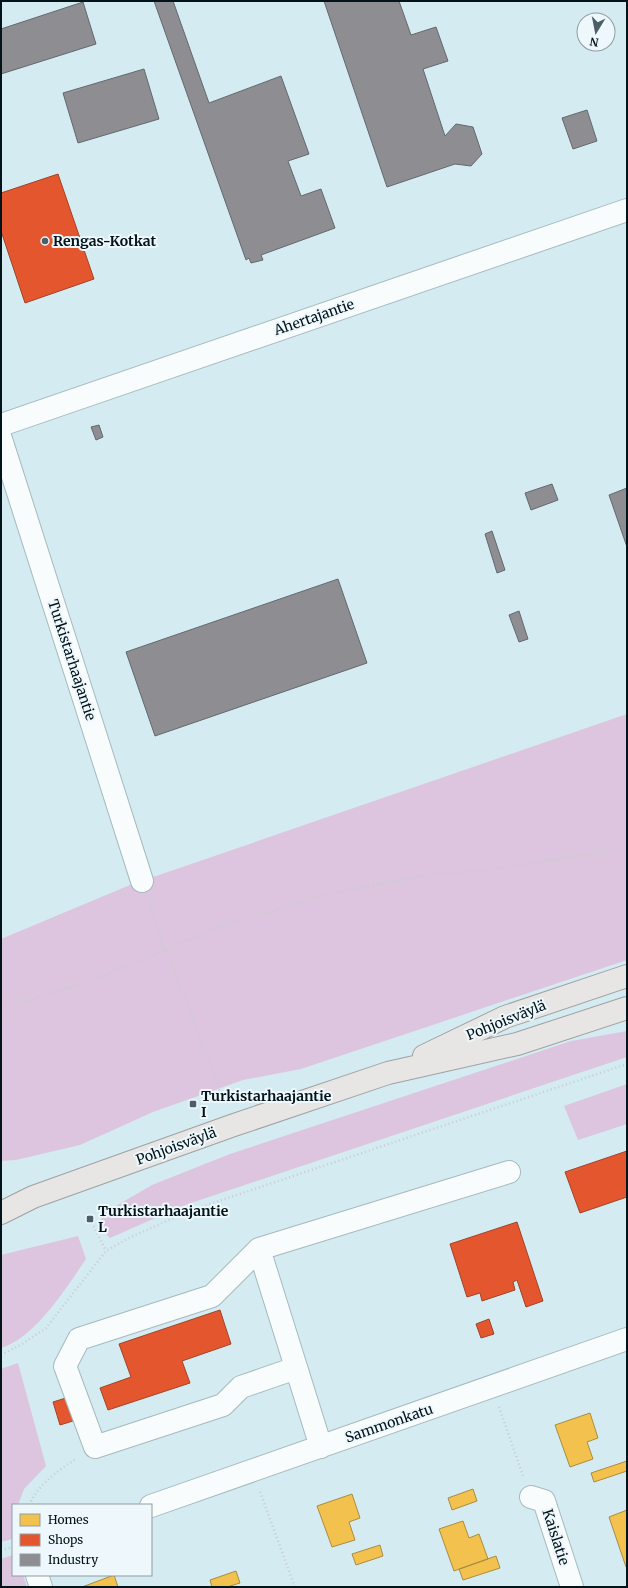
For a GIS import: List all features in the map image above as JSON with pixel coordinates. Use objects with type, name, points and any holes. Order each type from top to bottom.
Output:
[{"type":"main road","name":"Pohjoisväylä","points":[[388,1073],[505,1018],[627,976]]},
{"type":"main road","name":"Pohjoisväylä","points":[[1,1213],[33,1197],[226,1128],[388,1073],[517,1044],[627,1008]]},
{"type":"main road","name":"Pohjoisväylä","points":[[1,1204],[33,1197]]},
{"type":"street","name":"Ahertajantie","points":[[1,425],[627,210]]},
{"type":"street","name":"Turkistarhaajantie","points":[[1,439],[142,881]]},
{"type":"street","points":[[296,1368],[241,1387],[223,1404],[95,1447],[65,1366],[79,1339],[212,1296],[259,1249],[509,1172]]},
{"type":"street","points":[[259,1249],[321,1447]]},
{"type":"street","name":"Sammonkatu","points":[[152,1506],[627,1339]]},
{"type":"street","name":"Kaislatie","points":[[531,1497],[544,1501],[572,1587]]},
{"type":"street","points":[[37,1576],[41,1587]]},
{"type":"path","points":[[1,1008],[82,984],[205,932],[326,894],[421,876],[497,869],[609,851],[627,850]]},
{"type":"path","points":[[142,881],[165,950],[222,1096]]},
{"type":"path","points":[[1,1355],[22,1344],[46,1328],[106,1251],[129,1238],[189,1211],[627,1064]]},
{"type":"path","points":[[90,1219],[106,1251]]},
{"type":"path","points":[[492,1386],[531,1497]]},
{"type":"path","points":[[29,1504],[35,1492],[56,1472],[95,1447]]},
{"type":"path","points":[[252,1471],[295,1587]]},
{"type":"path","points":[[1,1550],[12,1547]]},
{"type":"shaded area","points":[[627,714],[627,960],[301,1069],[243,1080],[153,1112],[80,1145],[16,1160],[1,1161],[1,939],[130,885]]},
{"type":"shaded area","points":[[627,1031],[627,1057],[185,1205],[110,1238],[103,1228],[101,1221],[102,1214],[152,1185],[230,1154],[571,1041]]},
{"type":"shaded area","points":[[627,1084],[627,1124],[578,1140],[564,1106]]},
{"type":"shaded area","points":[[78,1236],[86,1259],[60,1297],[38,1323],[26,1334],[1,1348],[1,1255]]},
{"type":"shaded area","points":[[18,1363],[46,1466],[24,1489],[18,1504],[12,1504],[12,1539],[1,1542],[1,1369]]},
{"type":"shaded area","points":[[12,1555],[12,1576],[23,1576],[27,1587],[1,1587],[1,1559]]},
{"type":"building: Homes","points":[[590,1413],[598,1438],[587,1442],[593,1459],[570,1467],[555,1425]]},
{"type":"building: Homes","points":[[627,1461],[627,1471],[594,1482],[591,1473]]},
{"type":"building: Homes","points":[[473,1489],[477,1501],[452,1510],[448,1498]]},
{"type":"building: Homes","points":[[352,1494],[360,1518],[349,1522],[355,1540],[332,1547],[317,1506]]},
{"type":"building: Homes","points":[[627,1510],[627,1567],[626,1567],[609,1517]]},
{"type":"building: Homes","points":[[463,1521],[469,1538],[479,1534],[488,1559],[454,1571],[439,1529]]},
{"type":"building: Homes","points":[[380,1545],[383,1556],[356,1565],[352,1554]]},
{"type":"building: Homes","points":[[496,1556],[500,1568],[463,1580],[459,1569]]},
{"type":"building: Homes","points":[[236,1571],[240,1583],[227,1587],[212,1587],[210,1580]]},
{"type":"building: Homes","points":[[114,1576],[118,1587],[82,1587]]},
{"type":"building: Shops","points":[[58,174],[94,279],[25,303],[1,231],[1,193]]},
{"type":"building: Shops","points":[[627,1151],[627,1197],[580,1213],[565,1172]]},
{"type":"building: Shops","points":[[517,1222],[543,1301],[526,1307],[517,1280],[513,1282],[515,1290],[482,1301],[480,1293],[467,1297],[450,1244]]},
{"type":"building: Shops","points":[[220,1310],[231,1344],[182,1361],[190,1383],[108,1410],[100,1388],[131,1377],[119,1344]]},
{"type":"building: Shops","points":[[489,1319],[494,1334],[481,1338],[476,1324]]},
{"type":"building: Shops","points":[[69,1397],[76,1420],[60,1425],[53,1402]]},
{"type":"building: Industry","points":[[154,1],[173,1],[209,103],[281,76],[309,154],[288,161],[301,196],[321,189],[335,228],[261,255],[263,260],[251,263],[249,258],[246,260]]},
{"type":"building: Industry","points":[[324,1],[399,1],[411,35],[436,27],[448,61],[423,69],[445,136],[456,124],[473,127],[482,154],[471,166],[455,164],[387,187]]},
{"type":"building: Industry","points":[[83,2],[96,44],[1,74],[1,29]]},
{"type":"building: Industry","points":[[144,69],[159,119],[78,143],[63,93]]},
{"type":"building: Industry","points":[[587,110],[597,141],[573,149],[562,118]]},
{"type":"building: Industry","points":[[99,425],[103,437],[96,440],[91,427]]},
{"type":"building: Industry","points":[[552,484],[558,500],[531,510],[525,493]]},
{"type":"building: Industry","points":[[627,488],[627,547],[609,495]]},
{"type":"building: Industry","points":[[492,531],[505,570],[497,573],[485,534]]},
{"type":"building: Industry","points":[[338,579],[367,663],[155,736],[126,652]]},
{"type":"building: Industry","points":[[519,611],[528,639],[519,642],[509,615]]},
{"type":"place","name":"Rengas-Kotkat","points":[[45,241]]},
{"type":"place","name":"Turkistarhaajantie I","points":[[193,1104]]},
{"type":"place","name":"Turkistarhaajantie L","points":[[90,1219]]}]
